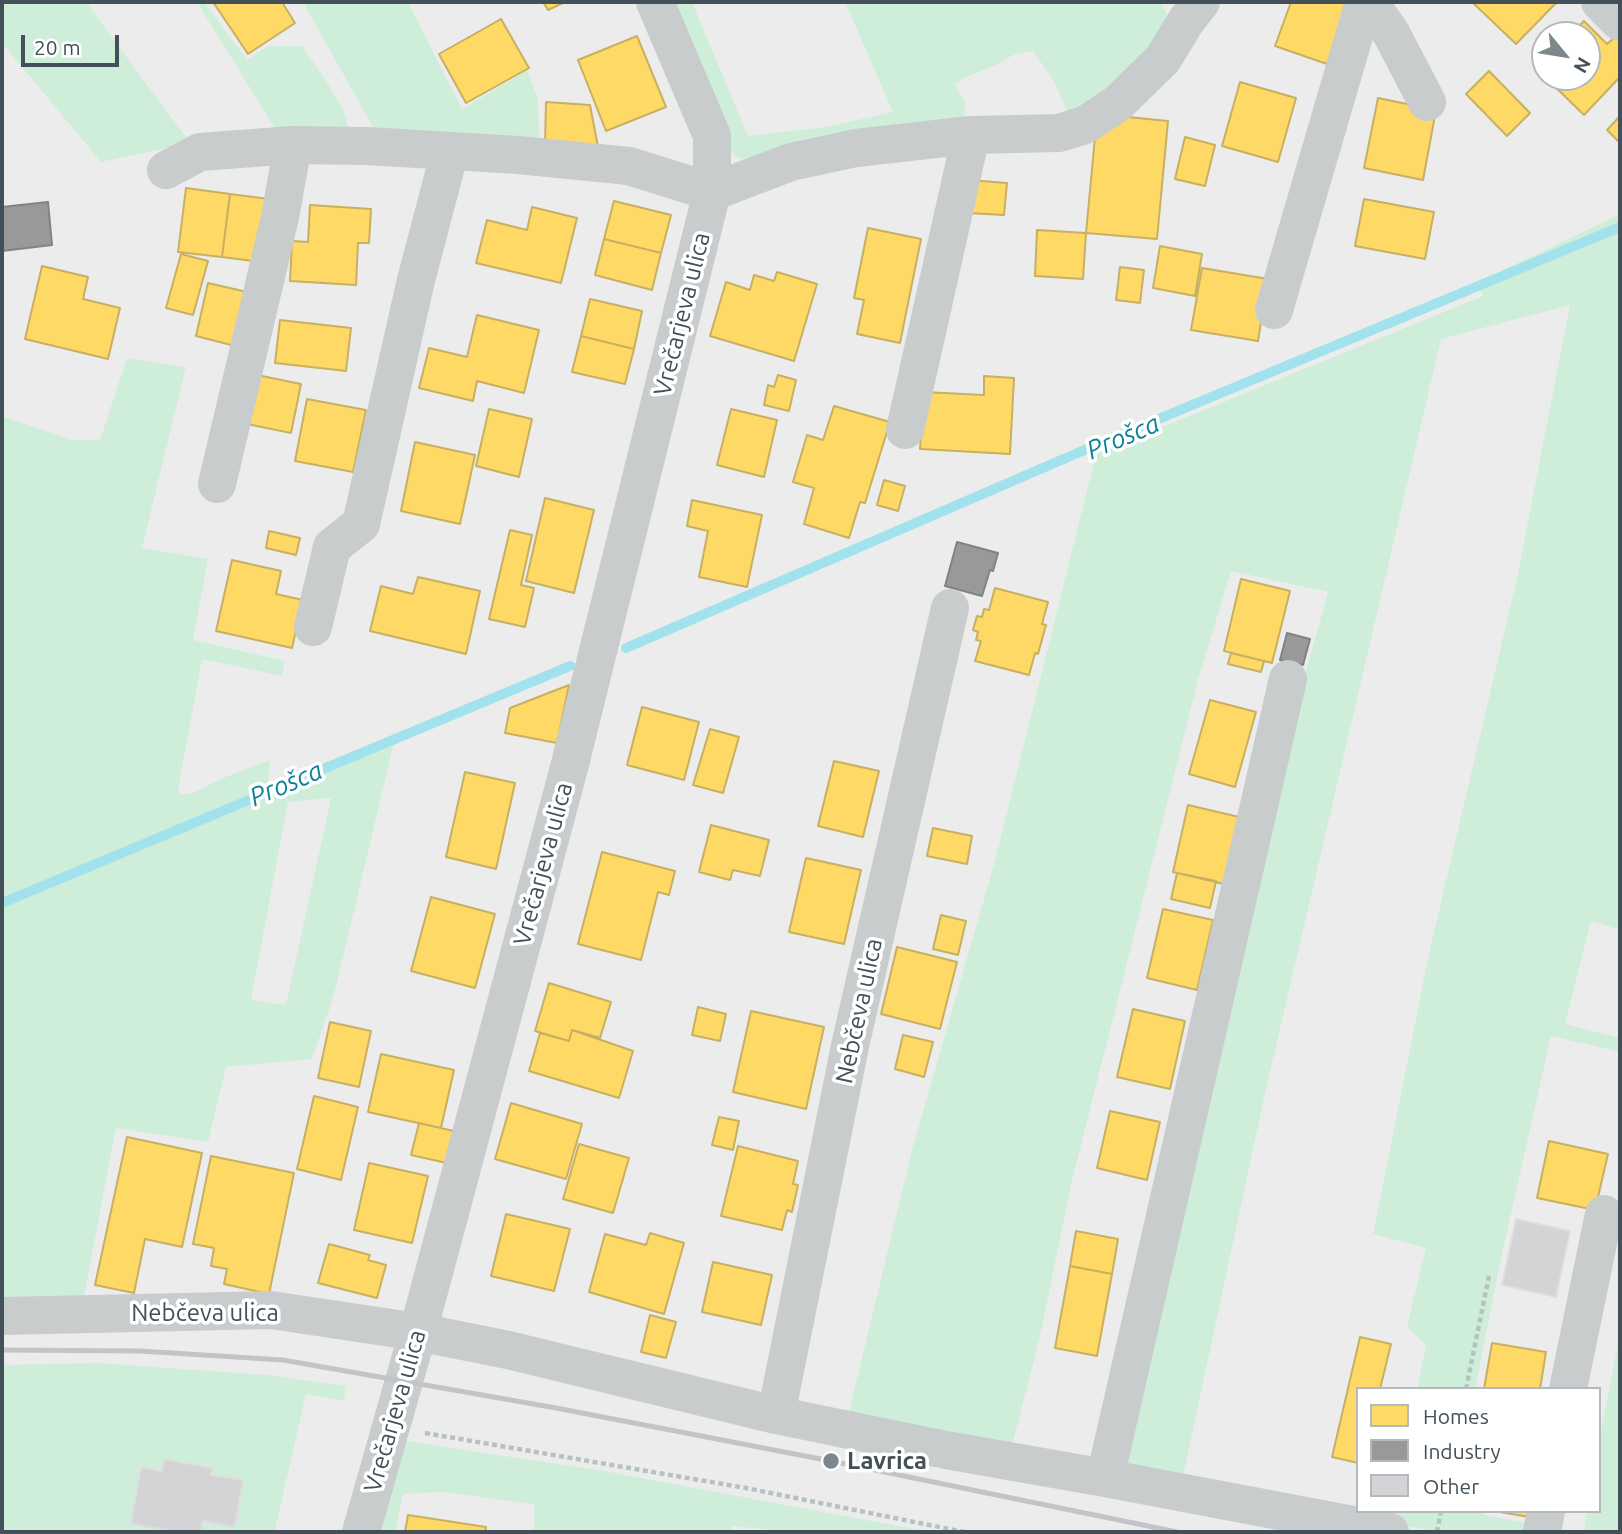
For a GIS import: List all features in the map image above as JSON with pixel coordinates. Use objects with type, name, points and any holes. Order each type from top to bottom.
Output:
[{"type":"street","name":"Vrečarjeva ulica","points":[[361,1532],[418,1332],[570,764],[712,192],[712,136],[655,2]]},
{"type":"street","points":[[166,170],[200,152],[293,145],[367,146],[629,166],[712,192],[791,162],[856,148],[971,135],[1059,133],[1085,125],[1118,103],[1163,59],[1201,2]]},
{"type":"street","points":[[1274,310],[1364,2]]},
{"type":"street","points":[[1369,2],[1391,33],[1427,102]]},
{"type":"street","points":[[1600,2],[1620,22]]},
{"type":"street","points":[[905,430],[971,135]]},
{"type":"street","points":[[217,484],[278,230],[293,145]]},
{"type":"street","points":[[313,627],[332,547],[361,524],[416,280],[450,151]]},
{"type":"street","name":"Nebčeva ulica","points":[[776,1415],[850,1046],[950,608]]},
{"type":"street","points":[[1105,1478],[1289,679]]},
{"type":"street","points":[[1568,1387],[1604,1214]]},
{"type":"street","name":"Nebčeva ulica","points":[[2,1316],[271,1310],[418,1332],[508,1350],[776,1415],[946,1450],[1390,1532]]},
{"type":"street","points":[[1542,1532],[1546,1513]]},
{"type":"path","points":[[1466,1387],[1489,1276]]},
{"type":"path","points":[[390,1427],[746,1488],[964,1532]]},
{"type":"path","points":[[1437,1532],[1441,1513]]},
{"type":"green space","points":[[2,2],[86,2],[190,143],[101,162],[2,43]]},
{"type":"green space","points":[[197,2],[204,2],[247,60],[268,46],[302,46],[343,110],[350,131],[277,132]]},
{"type":"green space","points":[[303,2],[408,2],[462,109],[527,70],[538,99],[539,144],[374,129]]},
{"type":"green space","points":[[668,2],[692,2],[748,136],[826,127],[893,112],[845,2],[1161,2],[1171,24],[1158,44],[1076,116],[1066,110],[1054,81],[1033,51],[1013,55],[962,79],[955,85],[965,102],[965,114],[961,122],[740,159],[728,148]]},
{"type":"green space","points":[[1620,214],[1620,930],[1591,921],[1565,1024],[1620,1038],[1620,1052],[1551,1036],[1501,1258],[1475,1387],[1417,1387],[1426,1345],[1407,1327],[1426,1248],[1373,1234],[1428,958],[1517,578],[1570,305],[1441,339],[1266,1089],[1182,1481],[1119,1468],[1304,678],[1328,592],[1231,571],[1198,680],[1071,1185],[1039,1341],[1011,1449],[847,1420],[912,1150],[995,861],[1096,454],[1483,296],[1477,283]]},
{"type":"green space","points":[[127,358],[186,367],[142,548],[208,559],[193,640],[285,661],[282,676],[202,659],[178,790],[181,794],[193,793],[270,760],[267,791],[396,734],[334,995],[312,1059],[226,1067],[208,1142],[116,1128],[83,1301],[2,1305],[2,416],[72,440],[100,440]],"holes":[[[331,798],[286,1005],[251,1000],[288,802]]]},
{"type":"green space","points":[[1620,1333],[1620,1532],[1584,1532],[1587,1513],[1601,1513],[1601,1430]]},
{"type":"green space","points":[[98,1363],[268,1375],[346,1386],[344,1401],[306,1394],[275,1530],[280,1532],[2,1532],[2,1365]]},
{"type":"green space","points":[[406,1441],[604,1471],[930,1532],[794,1532],[732,1526],[730,1532],[534,1532],[534,1504],[442,1492],[403,1494],[395,1532],[381,1530]]},
{"type":"green space","points":[[1391,1513],[1484,1513],[1533,1524],[1532,1532],[1441,1532],[1389,1523]]},
{"type":"building: Homes","points":[[213,2],[282,2],[295,23],[248,54]]},
{"type":"building: Homes","points":[[543,2],[565,2],[548,10]]},
{"type":"building: Homes","points":[[1291,2],[1349,2],[1327,64],[1275,46]]},
{"type":"building: Homes","points":[[1472,2],[1557,2],[1538,21],[1531,21],[1531,29],[1516,44]]},
{"type":"building: Homes","points":[[501,19],[529,68],[466,103],[439,54]]},
{"type":"building: Homes","points":[[637,36],[666,107],[606,131],[578,60]]},
{"type":"building: Homes","points":[[1616,36],[1620,40],[1620,77],[1584,115],[1559,91],[1601,91],[1601,38],[1607,44]]},
{"type":"building: Homes","points":[[1489,71],[1530,113],[1507,136],[1466,94]]},
{"type":"building: Homes","points":[[1240,82],[1296,98],[1278,162],[1222,146]]},
{"type":"building: Homes","points":[[1378,98],[1436,110],[1423,180],[1364,168]]},
{"type":"building: Homes","points":[[546,102],[590,105],[598,147],[545,145]]},
{"type":"building: Homes","points":[[1620,116],[1620,143],[1607,130]]},
{"type":"building: Homes","points":[[1128,117],[1168,121],[1157,239],[1086,233],[1095,137]]},
{"type":"building: Homes","points":[[1185,137],[1215,145],[1205,186],[1175,179]]},
{"type":"building: Homes","points":[[969,180],[1007,183],[1004,215],[968,213]]},
{"type":"building: Homes","points":[[186,188],[230,194],[222,257],[178,252]]},
{"type":"building: Homes","points":[[230,194],[269,199],[261,262],[222,257]]},
{"type":"building: Homes","points":[[1364,199],[1434,212],[1425,259],[1355,246]]},
{"type":"building: Homes","points":[[614,201],[671,215],[661,253],[604,239]]},
{"type":"building: Homes","points":[[310,205],[371,209],[369,243],[358,243],[356,285],[290,281],[292,241],[308,242]]},
{"type":"building: Homes","points":[[532,207],[577,218],[561,283],[476,263],[487,220],[527,230]]},
{"type":"building: Homes","points":[[868,228],[921,239],[900,343],[857,334],[864,300],[854,298]]},
{"type":"building: Homes","points":[[1037,230],[1086,233],[1083,279],[1035,276]]},
{"type":"building: Homes","points":[[604,239],[661,253],[652,290],[595,275]]},
{"type":"building: Homes","points":[[1160,246],[1202,254],[1195,296],[1153,288]]},
{"type":"building: Homes","points":[[181,254],[208,261],[193,315],[166,308]]},
{"type":"building: Homes","points":[[42,266],[88,277],[83,299],[120,308],[108,359],[25,339]]},
{"type":"building: Homes","points":[[1120,267],[1144,270],[1140,303],[1116,300]]},
{"type":"building: Homes","points":[[1202,268],[1268,279],[1258,341],[1191,330]]},
{"type":"building: Homes","points":[[777,272],[817,284],[794,361],[710,336],[726,282],[750,290],[754,275],[774,281]]},
{"type":"building: Homes","points":[[208,283],[247,292],[235,346],[196,336]]},
{"type":"building: Homes","points":[[590,299],[642,311],[634,349],[581,336]]},
{"type":"building: Homes","points":[[477,315],[539,330],[524,393],[477,381],[473,401],[419,388],[429,348],[467,357]]},
{"type":"building: Homes","points":[[280,320],[351,328],[346,371],[275,363]]},
{"type":"building: Homes","points":[[581,336],[634,349],[625,384],[572,372]]},
{"type":"building: Homes","points":[[257,375],[301,384],[291,433],[247,424]]},
{"type":"building: Homes","points":[[778,375],[796,380],[789,411],[764,405],[768,385],[774,387]]},
{"type":"building: Homes","points":[[984,376],[1014,378],[1010,454],[920,449],[924,392],[984,395]]},
{"type":"building: Homes","points":[[307,399],[366,410],[353,472],[295,461]]},
{"type":"building: Homes","points":[[834,406],[890,422],[865,503],[860,502],[849,538],[804,524],[814,488],[793,482],[807,435],[823,440]]},
{"type":"building: Homes","points":[[489,409],[532,419],[519,477],[476,466]]},
{"type":"building: Homes","points":[[731,409],[777,420],[764,477],[717,465]]},
{"type":"building: Homes","points":[[415,442],[475,455],[460,524],[401,511]]},
{"type":"building: Homes","points":[[884,480],[905,486],[898,511],[877,505]]},
{"type":"building: Homes","points":[[545,498],[594,510],[574,593],[526,581]]},
{"type":"building: Homes","points":[[692,500],[762,515],[747,587],[699,577],[708,531],[687,526]]},
{"type":"building: Homes","points":[[510,530],[532,535],[521,585],[534,588],[525,627],[489,619]]},
{"type":"building: Homes","points":[[269,531],[300,538],[296,555],[266,548]]},
{"type":"building: Homes","points":[[232,560],[281,571],[276,594],[303,600],[292,648],[216,631]]},
{"type":"building: Homes","points":[[418,577],[480,591],[466,654],[370,631],[381,586],[413,594]]},
{"type":"building: Homes","points":[[1241,579],[1290,591],[1272,663],[1224,651]]},
{"type":"building: Homes","points":[[995,588],[1048,602],[1042,624],[1046,625],[1029,675],[975,661],[981,641],[976,640],[978,632],[973,630],[977,616],[982,617],[984,609],[989,610]]},
{"type":"building: Homes","points":[[1231,653],[1264,661],[1261,672],[1228,664]]},
{"type":"building: Homes","points":[[569,685],[557,743],[505,733],[510,708]]},
{"type":"building: Homes","points":[[1210,700],[1256,712],[1235,787],[1189,774]]},
{"type":"building: Homes","points":[[642,707],[699,722],[684,780],[627,765]]},
{"type":"building: Homes","points":[[710,729],[739,737],[723,793],[693,785]]},
{"type":"building: Homes","points":[[834,761],[879,771],[863,837],[818,826]]},
{"type":"building: Homes","points":[[465,772],[515,783],[496,869],[446,857]]},
{"type":"building: Homes","points":[[1188,805],[1239,817],[1224,884],[1173,872]]},
{"type":"building: Homes","points":[[711,825],[769,840],[760,876],[733,870],[730,880],[699,872]]},
{"type":"building: Homes","points":[[933,828],[972,836],[967,864],[927,856]]},
{"type":"building: Homes","points":[[602,852],[675,871],[669,895],[658,892],[641,960],[578,944]]},
{"type":"building: Homes","points":[[806,858],[861,870],[844,944],[789,932]]},
{"type":"building: Homes","points":[[1177,873],[1216,881],[1210,908],[1171,899]]},
{"type":"building: Homes","points":[[431,897],[495,914],[475,988],[411,971]]},
{"type":"building: Homes","points":[[1163,909],[1213,920],[1197,990],[1147,978]]},
{"type":"building: Homes","points":[[941,915],[966,921],[958,955],[933,949]]},
{"type":"building: Homes","points":[[897,947],[957,962],[940,1029],[881,1014]]},
{"type":"building: Homes","points":[[549,983],[611,1002],[600,1038],[572,1030],[569,1041],[535,1031]]},
{"type":"building: Homes","points":[[698,1007],[726,1014],[720,1041],[692,1035]]},
{"type":"building: Homes","points":[[1133,1009],[1185,1021],[1170,1089],[1117,1077]]},
{"type":"building: Homes","points":[[751,1011],[824,1027],[806,1109],[733,1092]]},
{"type":"building: Homes","points":[[330,1022],[371,1031],[359,1087],[318,1078]]},
{"type":"building: Homes","points":[[572,1030],[633,1051],[619,1098],[529,1071],[540,1033],[569,1041]]},
{"type":"building: Homes","points":[[903,1035],[933,1042],[924,1077],[895,1069]]},
{"type":"building: Homes","points":[[381,1054],[454,1070],[441,1128],[368,1112]]},
{"type":"building: Homes","points":[[314,1096],[358,1107],[341,1180],[297,1169]]},
{"type":"building: Homes","points":[[511,1103],[582,1124],[566,1179],[495,1159]]},
{"type":"building: Homes","points":[[1110,1111],[1160,1122],[1147,1180],[1097,1168]]},
{"type":"building: Homes","points":[[719,1117],[739,1121],[733,1150],[712,1145]]},
{"type":"building: Homes","points":[[419,1123],[458,1132],[451,1164],[411,1155]]},
{"type":"building: Homes","points":[[127,1137],[202,1153],[182,1247],[145,1239],[134,1293],[95,1285]]},
{"type":"building: Homes","points":[[1549,1141],[1608,1154],[1595,1210],[1537,1198]]},
{"type":"building: Homes","points":[[579,1144],[629,1158],[613,1213],[563,1199]]},
{"type":"building: Homes","points":[[738,1146],[798,1161],[793,1184],[798,1185],[792,1212],[787,1210],[782,1230],[721,1216]]},
{"type":"building: Homes","points":[[211,1156],[294,1173],[269,1294],[224,1284],[227,1269],[211,1266],[214,1248],[193,1244]]},
{"type":"building: Homes","points":[[369,1163],[428,1176],[412,1243],[354,1230]]},
{"type":"building: Homes","points":[[506,1214],[570,1229],[554,1291],[491,1276]]},
{"type":"building: Homes","points":[[1076,1231],[1118,1239],[1112,1274],[1070,1266]]},
{"type":"building: Homes","points":[[650,1233],[684,1243],[664,1314],[589,1292],[605,1234],[646,1245]]},
{"type":"building: Homes","points":[[329,1244],[370,1255],[368,1260],[386,1265],[377,1298],[318,1283]]},
{"type":"building: Homes","points":[[713,1262],[772,1275],[761,1325],[702,1312]]},
{"type":"building: Homes","points":[[1070,1266],[1112,1274],[1097,1356],[1055,1348]]},
{"type":"building: Homes","points":[[650,1315],[676,1322],[666,1358],[641,1352]]},
{"type":"building: Homes","points":[[1360,1337],[1391,1344],[1380,1387],[1356,1387],[1356,1463],[1332,1457]]},
{"type":"building: Homes","points":[[1492,1343],[1546,1352],[1540,1387],[1484,1387]]},
{"type":"building: Homes","points":[[1506,1513],[1536,1513],[1535,1518]]},
{"type":"building: Homes","points":[[408,1515],[486,1527],[485,1532],[405,1532]]},
{"type":"building: Industry","points":[[48,202],[52,245],[2,251],[2,207]]},
{"type":"building: Industry","points":[[957,542],[998,553],[982,596],[945,586]]},
{"type":"building: Industry","points":[[1287,633],[1310,639],[1303,665],[1280,660]]},
{"type":"building: Other","points":[[1516,1219],[1570,1231],[1556,1297],[1502,1285]]},
{"type":"building: Other","points":[[164,1459],[212,1468],[211,1475],[243,1480],[235,1527],[203,1521],[201,1532],[178,1532],[131,1524],[141,1467],[162,1471]]},
{"type":"waterway","name":"Prošca","points":[[626,648],[1096,445],[1620,227]]},
{"type":"waterway","name":"Prošca","points":[[2,903],[570,666]]},
{"type":"railway","points":[[2,1350],[140,1351],[283,1360],[556,1408],[1177,1532]]},
{"type":"place","name":"Lavrica","points":[[831,1461]]}]
